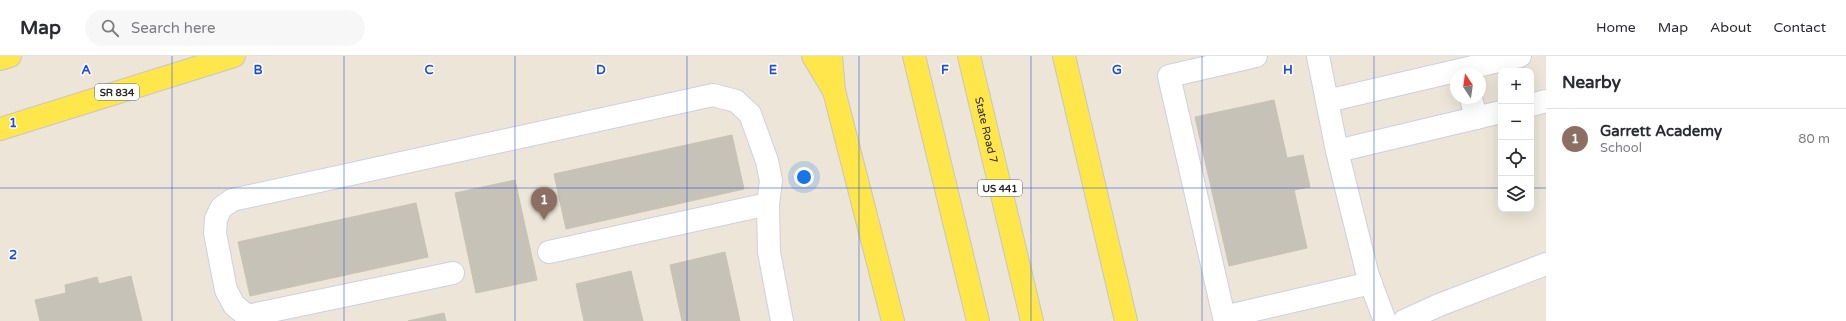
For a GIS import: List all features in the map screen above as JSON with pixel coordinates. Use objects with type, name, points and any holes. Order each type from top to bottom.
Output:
[{"type":"main road","points":[[0,59],[10,56]]},
{"type":"main road","name":"SR 834","points":[[0,129],[234,56]]},
{"type":"main road","points":[[813,56],[834,91]]},
{"type":"main road","points":[[831,56],[834,91],[893,321]]},
{"type":"main road","points":[[914,56],[978,321]]},
{"type":"main road","name":"State Road 7","points":[[968,56],[1032,321]]},
{"type":"main road","points":[[1064,56],[1126,321]]},
{"type":"lane","points":[[1255,56],[1169,76],[1224,317],[1371,283]]},
{"type":"lane","points":[[1318,56],[1337,151],[1371,283],[1385,321]]},
{"type":"lane","points":[[1327,101],[1465,66],[1520,56]]},
{"type":"lane","points":[[453,273],[248,318],[234,304],[226,290],[215,233],[216,219],[221,208],[232,200],[713,95],[736,101],[750,114],[767,161],[771,181],[768,204],[769,252],[782,321]]},
{"type":"lane","points":[[1534,104],[1546,101]]},
{"type":"lane","points":[[1337,151],[1474,108],[1498,112]]},
{"type":"lane","points":[[549,252],[768,204]]},
{"type":"lane","points":[[1404,321],[1439,305],[1546,264]]},
{"type":"building","points":[[1274,100],[1287,158],[1303,155],[1310,187],[1294,190],[1307,248],[1229,266],[1195,117]]},
{"type":"building","points":[[732,135],[744,189],[566,229],[554,174]]},
{"type":"building","points":[[515,180],[537,280],[476,293],[455,193]]},
{"type":"building","points":[[416,203],[428,257],[250,296],[238,242]]},
{"type":"building","points":[[725,252],[740,321],[682,321],[670,265]]},
{"type":"building","points":[[631,271],[643,321],[584,321],[576,284]]},
{"type":"building","points":[[131,276],[142,321],[40,321],[35,300],[66,293],[65,285],[97,277],[99,284]]},
{"type":"building","points":[[444,313],[446,321],[408,321]]},
{"type":"place","name":"Garrett Academy","points":[[544,220]]}]
